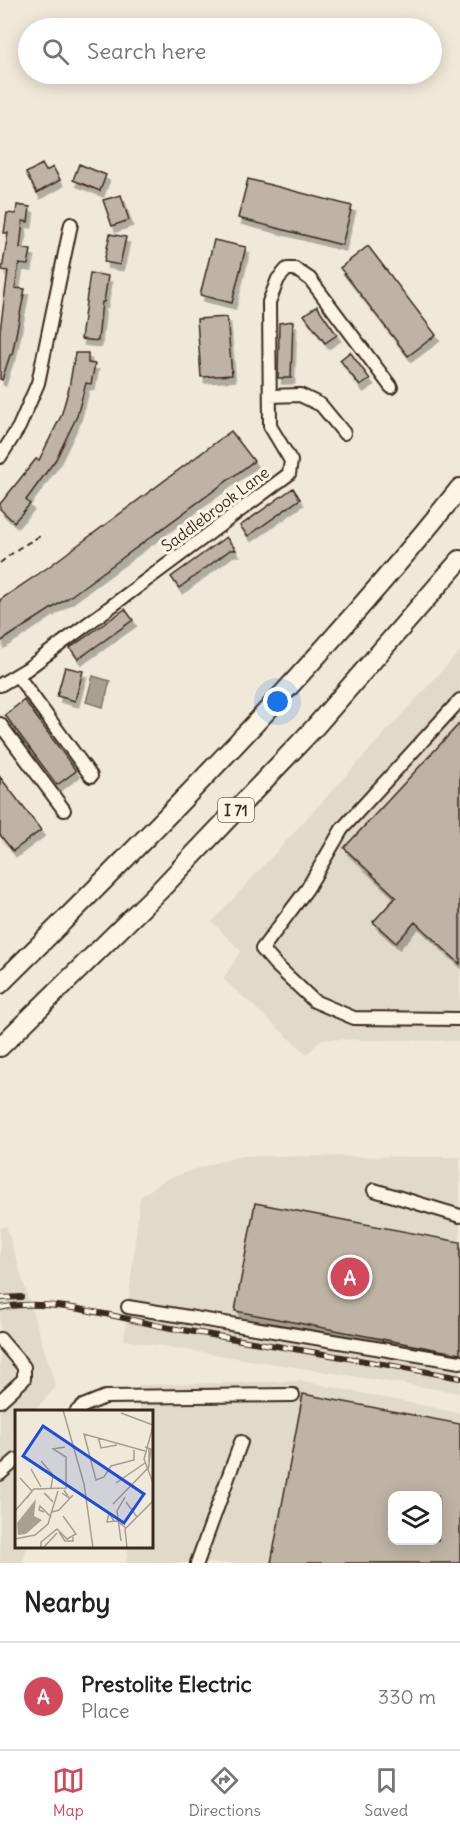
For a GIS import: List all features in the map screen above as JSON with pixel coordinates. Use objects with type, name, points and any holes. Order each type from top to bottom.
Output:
[{"type":"highway","name":"I 71","points":[[0,984],[128,858],[281,696],[460,488]]},
{"type":"highway","name":"I 71","points":[[0,1047],[185,864],[315,727],[460,560]]},
{"type":"street","points":[[0,457],[19,426],[38,383],[71,224]]},
{"type":"street","name":"Saddlebrook Lane","points":[[0,685],[17,675],[289,474],[291,461],[270,426],[269,302],[278,279],[287,269],[295,269],[310,279],[391,387]]},
{"type":"street","points":[[270,396],[300,395],[321,405],[344,433]]},
{"type":"street","points":[[17,675],[91,776]]},
{"type":"street","points":[[460,700],[342,829],[307,889],[262,950],[314,1001],[354,1018],[460,1019]]},
{"type":"street","points":[[0,724],[64,810]]},
{"type":"street","points":[[374,1190],[460,1216]]},
{"type":"street","points":[[128,1307],[460,1362]]},
{"type":"street","points":[[0,1339],[24,1367],[24,1379],[1,1398]]},
{"type":"street","points":[[78,1410],[105,1397],[293,1395]]},
{"type":"street","points":[[197,1563],[241,1442]]},
{"type":"street","points":[[0,1474],[15,1461]]},
{"type":"path","points":[[0,563],[19,548],[42,535]]},
{"type":"shaded area","points":[[460,651],[460,1041],[322,1039],[307,1054],[223,979],[241,951],[212,922]]},
{"type":"shaded area","points":[[93,676],[110,681],[103,707],[86,702]]},
{"type":"shaded area","points":[[236,1156],[460,1157],[460,1393],[124,1340],[140,1197],[166,1179]]},
{"type":"shaded area","points":[[6,1226],[56,1387],[35,1410],[15,1410],[15,1433],[13,1435],[15,1438],[15,1548],[27,1548],[22,1563],[0,1563],[0,1228]]},
{"type":"shaded area","points":[[302,1381],[460,1413],[460,1563],[126,1563],[128,1548],[153,1548],[153,1410],[140,1410],[138,1385]]},
{"type":"building","points":[[42,164],[46,171],[53,167],[60,180],[37,193],[26,173]]},
{"type":"building","points":[[79,164],[106,175],[100,191],[73,180]]},
{"type":"building","points":[[248,179],[352,206],[342,245],[238,218]]},
{"type":"building","points":[[121,195],[129,220],[112,226],[103,200]]},
{"type":"building","points":[[17,205],[30,207],[28,222],[23,221],[20,248],[31,250],[28,265],[19,264],[15,288],[25,289],[12,355],[10,355],[2,380],[0,379],[0,331],[8,271],[2,270],[8,233],[4,233],[7,213],[16,214]]},
{"type":"building","points":[[110,234],[126,237],[120,265],[104,262]]},
{"type":"building","points":[[214,240],[246,247],[232,303],[200,295]]},
{"type":"building","points":[[368,246],[436,335],[408,356],[340,268]]},
{"type":"building","points":[[90,273],[108,276],[104,302],[102,302],[98,341],[81,339]]},
{"type":"building","points":[[317,306],[337,335],[325,343],[304,315]]},
{"type":"building","points":[[227,317],[232,375],[201,377],[197,319]]},
{"type":"building","points":[[293,321],[291,378],[278,378],[279,323]]},
{"type":"building","points":[[350,352],[370,379],[360,386],[340,360]]},
{"type":"building","points":[[75,353],[88,353],[88,363],[95,364],[91,384],[86,383],[77,416],[56,459],[26,500],[30,504],[14,522],[0,509],[0,504],[36,459],[39,460],[61,416]]},
{"type":"building","points":[[231,431],[254,461],[68,598],[0,642],[0,600],[47,568]]},
{"type":"building","points":[[293,488],[300,499],[248,536],[240,526]]},
{"type":"building","points":[[226,537],[236,550],[230,550],[179,588],[171,577]]},
{"type":"building","points":[[125,609],[133,620],[78,659],[70,648]]},
{"type":"building","points":[[65,667],[83,671],[75,701],[57,696]]},
{"type":"building","points":[[24,700],[76,771],[57,785],[5,715]]},
{"type":"building","points":[[460,723],[460,964],[415,922],[396,943],[373,922],[396,897],[344,848]]},
{"type":"building","points":[[0,777],[41,830],[13,851],[0,835]]},
{"type":"building","points":[[255,1203],[460,1242],[460,1354],[235,1311]]},
{"type":"building","points":[[303,1394],[460,1424],[460,1563],[271,1563]]},
{"type":"railway","points":[[0,1298],[21,1297]]},
{"type":"railway","points":[[0,1308],[41,1305],[86,1310],[171,1328],[460,1378]]},
{"type":"place","name":"Prestolite Electric","points":[[350,1277]]}]
